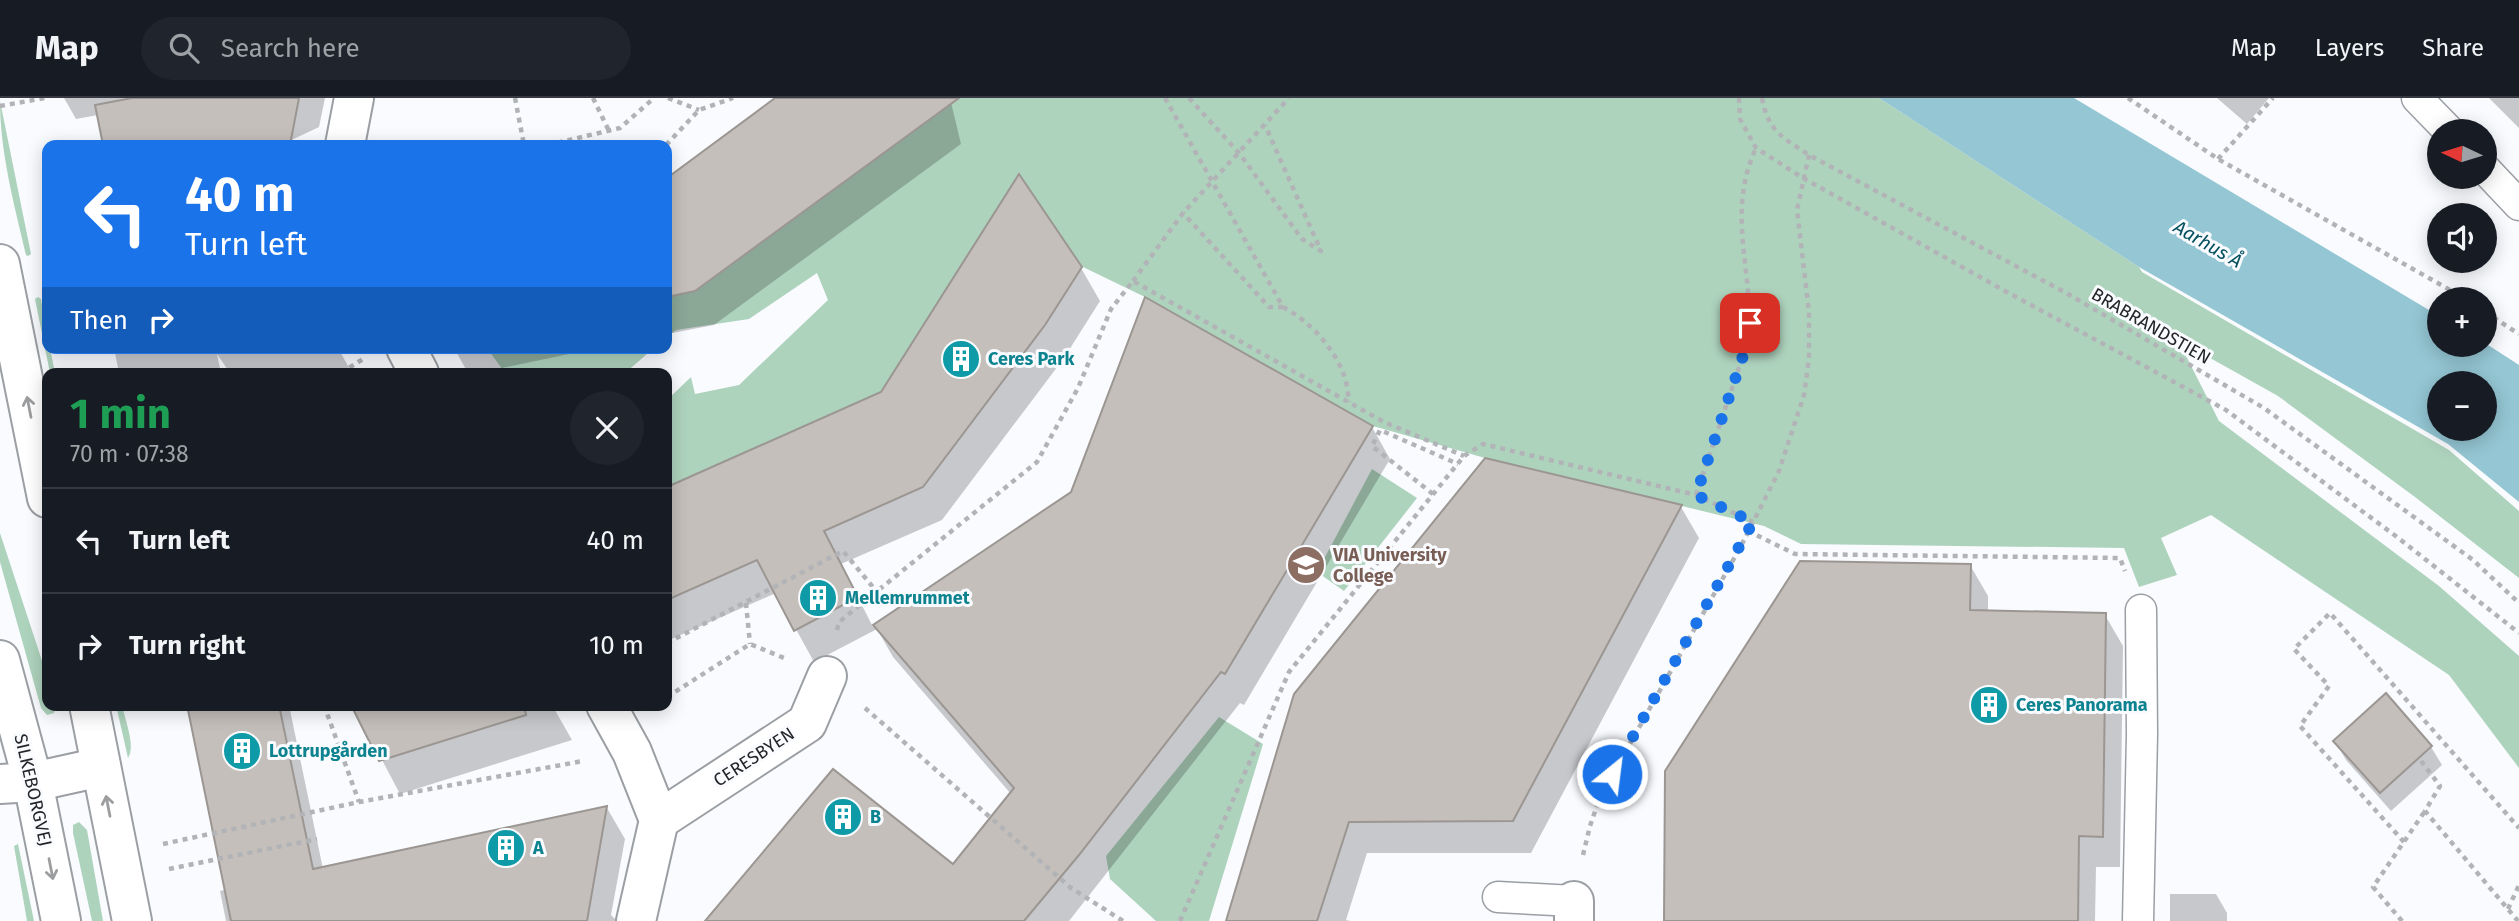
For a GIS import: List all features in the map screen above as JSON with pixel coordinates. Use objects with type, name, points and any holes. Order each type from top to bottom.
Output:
[{"type":"street","points":[[346,140],[354,98]]},
{"type":"street","points":[[0,266],[42,473]]},
{"type":"street","name":"SILKEBORGVEJ","points":[[0,660],[17,783],[61,921]]},
{"type":"street","name":"CERESBYEN","points":[[659,820],[807,723],[827,676]]},
{"type":"street","points":[[90,711],[132,921]]},
{"type":"street","points":[[609,711],[632,752],[659,820],[636,921]]},
{"type":"street","points":[[17,783],[100,767]]},
{"type":"lane","points":[[2417,98],[2437,119]]},
{"type":"lane","points":[[2497,182],[2519,205]]},
{"type":"lane","points":[[2138,921],[2142,735],[2141,610]]},
{"type":"lane","points":[[1497,897],[1574,911]]},
{"type":"path","points":[[0,106],[45,98]]},
{"type":"path","points":[[515,98],[523,140]]},
{"type":"path","points":[[593,98],[609,131]]},
{"type":"path","points":[[570,140],[620,128],[654,98]]},
{"type":"path","points":[[668,98],[699,110]]},
{"type":"path","points":[[671,140],[699,110],[733,98]]},
{"type":"path","points":[[1165,98],[1283,307]]},
{"type":"path","points":[[1189,98],[1239,153],[1302,239],[1321,251],[1265,125]]},
{"type":"path","points":[[827,676],[839,622],[1037,462],[1077,388],[1111,309],[1183,212],[1289,98]]},
{"type":"path","points":[[1739,98],[1740,119],[1756,149],[1803,178],[2226,410],[2398,537],[2519,633]]},
{"type":"path","name":"BRABRANDSTIEN","points":[[1762,98],[1764,111],[1773,129],[1809,155],[2068,294],[2264,408],[2473,561],[2519,603]]},
{"type":"path","points":[[2129,98],[2218,159],[2445,287]]},
{"type":"path","points":[[2218,159],[2273,98]]},
{"type":"path","points":[[1696,495],[1747,344],[1750,323],[1740,215],[1748,164],[1756,149]]},
{"type":"path","points":[[1590,826],[1600,797],[1741,546],[1779,471],[1804,395],[1809,359],[1809,312],[1797,210],[1809,155]]},
{"type":"path","points":[[1183,212],[1269,307],[1283,307],[1302,317],[1329,348],[1345,376],[1349,402]]},
{"type":"path","points":[[1133,281],[1384,422],[1464,456]]},
{"type":"path","points":[[2497,320],[2519,334]]},
{"type":"path","points":[[1433,494],[1372,446],[1380,430],[1458,464]]},
{"type":"path","points":[[1180,921],[1289,672],[1464,456],[1483,444],[1696,495],[1753,522]]},
{"type":"path","points":[[1748,531],[1795,554],[2120,558],[2141,610]]},
{"type":"path","points":[[672,640],[843,551],[877,592]]},
{"type":"path","points":[[746,603],[750,644]]},
{"type":"path","points":[[2404,842],[2300,726],[2329,687],[2294,649],[2330,613],[2519,828]]},
{"type":"path","points":[[750,644],[827,676],[1071,888],[1123,921]]},
{"type":"path","points":[[672,692],[750,644]]},
{"type":"path","points":[[326,711],[359,802]]},
{"type":"path","points":[[121,866],[359,802],[632,752]]},
{"type":"path","points":[[2402,921],[2373,887],[2440,786],[2421,761]]},
{"type":"path","points":[[2425,811],[2518,921]]},
{"type":"path","points":[[121,866],[317,839]]},
{"type":"path","points":[[2508,909],[2519,885]]},
{"type":"green space","points":[[940,98],[1879,98],[2139,267],[2142,272],[2427,437],[2427,441],[2433,441],[2449,450],[2519,511],[2519,578],[2278,396],[2178,340],[2219,421],[2439,586],[2519,656],[2519,768],[2449,675],[2211,515],[2161,538],[2177,575],[2139,587],[2124,548],[1801,544],[1764,526],[1485,458],[1373,426],[1145,297],[1083,267],[1019,174],[881,392],[672,487],[672,395],[691,377],[695,394],[739,385],[828,300],[817,273],[749,319],[676,330],[672,333],[672,296],[695,291],[942,110]]},
{"type":"green space","points":[[0,101],[31,254],[28,256],[8,178]]},
{"type":"green space","points":[[35,299],[41,299],[42,334]]},
{"type":"green space","points":[[46,354],[51,354],[54,368],[49,368]]},
{"type":"green space","points":[[491,354],[647,354],[631,368],[501,368]]},
{"type":"green space","points":[[1372,469],[1417,498],[1344,591],[1317,572]]},
{"type":"green space","points":[[0,533],[42,661],[42,709],[41,708],[0,562]]},
{"type":"green space","points":[[117,711],[124,711],[129,733],[131,747],[128,758]]},
{"type":"green space","points":[[1219,717],[1263,744],[1209,921],[1156,921],[1110,879],[1106,856]]},
{"type":"green space","points":[[79,822],[87,830],[103,921],[92,921],[73,833],[73,825]]},
{"type":"green space","points":[[18,844],[34,921],[27,921],[14,846]]},
{"type":"water","name":"Aarhus Å","points":[[1879,98],[2074,98],[2427,309],[2427,357],[2497,357],[2497,351],[2519,365],[2519,502],[2443,441],[2497,441],[2497,371],[2427,371],[2427,432],[2139,267]]},
{"type":"building","points":[[132,98],[299,98],[291,140],[102,140],[95,105]]},
{"type":"building","points":[[775,98],[959,98],[695,291],[672,296],[672,174]]},
{"type":"building","name":"Ceres Park","points":[[1019,174],[1082,267],[1045,325],[923,487],[824,531],[858,597],[794,631],[757,560],[672,598],[672,485],[881,392]]},
{"type":"building","points":[[1145,297],[1373,426],[1225,674],[1221,672],[1079,855],[1024,921],[705,921],[833,769],[953,864],[1014,788],[873,625],[1071,492]]},
{"type":"building","points":[[1485,458],[1682,505],[1513,821],[1349,822],[1317,921],[1226,921],[1294,694]]},
{"type":"building","points":[[1800,561],[1971,564],[1970,610],[2106,613],[2103,837],[2079,836],[2078,921],[1664,921],[1665,771]]},
{"type":"building","points":[[2386,693],[2432,746],[2380,793],[2333,741]]},
{"type":"building","name":"A","points":[[188,711],[280,711],[313,869],[607,806],[587,921],[231,921]]},
{"type":"building","name":"Lottrupgården","points":[[354,711],[525,711],[526,715],[379,761]]},
{"type":"place","name":"Ceres Park","points":[[961,359]]},
{"type":"place","name":"VIA University College","points":[[1306,565]]},
{"type":"place","name":"Mellemrummet","points":[[818,598]]},
{"type":"place","name":"Ceres Panorama","points":[[1989,705]]},
{"type":"place","name":"Lottrupgården","points":[[242,751]]},
{"type":"place","name":"B","points":[[843,817]]},
{"type":"place","name":"A","points":[[506,848]]},
{"type":"route","points":[[1612,774],[1753,522],[1696,495],[1747,344],[1750,323]]}]
